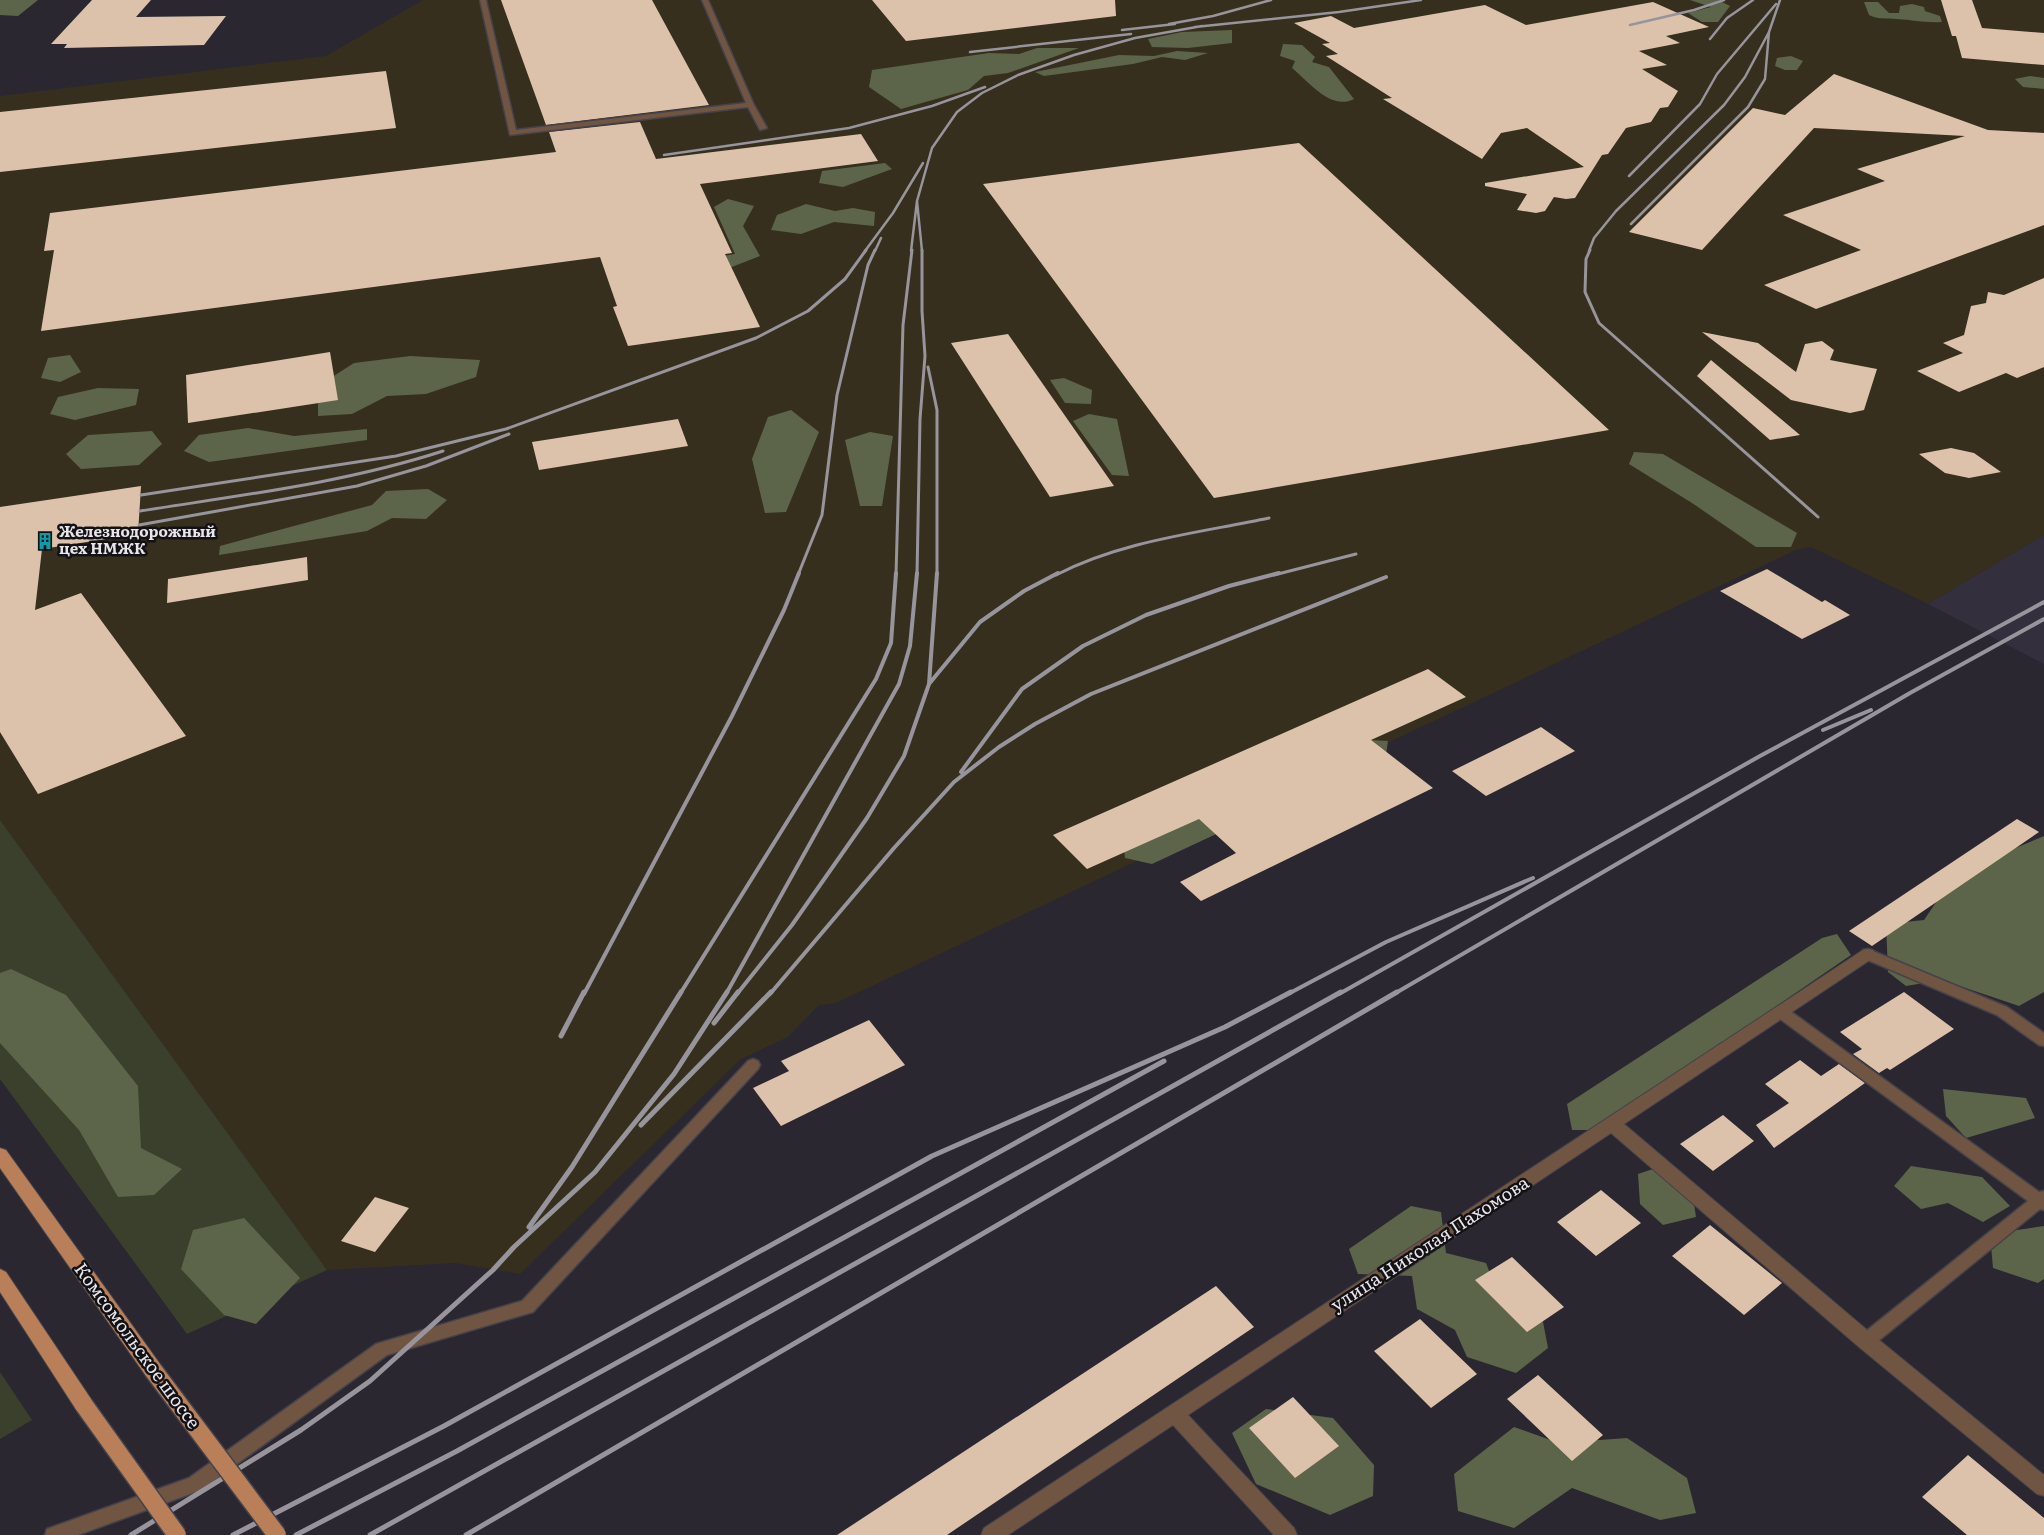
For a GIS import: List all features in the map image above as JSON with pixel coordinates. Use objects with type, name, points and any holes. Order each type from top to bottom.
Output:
[{"type":"main road","name":"Комсомольское шоссе","points":[[0,1155],[153,1370],[276,1535]]},
{"type":"main road","points":[[0,1278],[84,1405],[177,1535]]},
{"type":"street","name":"улица Николая Пахомова","points":[[992,1535],[1868,954]]},
{"type":"street","points":[[1612,1124],[1866,1341],[2044,1487]]},
{"type":"street","points":[[1174,1413],[1287,1535]]},
{"type":"lane","points":[[483,0],[513,133],[750,105]]},
{"type":"lane","points":[[705,0],[750,105],[763,128]]},
{"type":"lane","points":[[1868,954],[2002,1011],[2044,1041]]},
{"type":"lane","points":[[1781,1012],[2042,1201],[1866,1341]]},
{"type":"lane","points":[[54,1535],[195,1484],[382,1349],[527,1307],[753,1065]]},
{"type":"shaded area","points":[[423,0],[2044,0],[2044,535],[1928,604],[1811,547],[1796,550],[836,1003],[819,1005],[788,1037],[741,1059],[520,1274],[455,1263],[327,1270],[0,820],[0,96],[326,56]]},
{"type":"shaded area","points":[[2044,535],[2044,664],[1928,604]]},
{"type":"green space","points":[[0,0],[38,0],[18,16],[0,15]]},
{"type":"green space","points":[[1690,0],[1718,0],[1730,6],[1718,22],[1702,22],[1688,13],[1711,7]]},
{"type":"green space","points":[[1864,2],[1878,2],[1889,13],[1899,13],[1900,6],[1912,4],[1924,7],[1925,11],[1940,16],[1942,22],[1876,18],[1869,15]]},
{"type":"green space","points":[[1232,30],[1232,43],[1188,48],[1152,47],[1148,39],[1182,32]]},
{"type":"green space","points":[[1283,44],[1302,45],[1315,57],[1312,62],[1329,67],[1354,99],[1345,102],[1337,101],[1313,87],[1292,68],[1295,61],[1280,56]]},
{"type":"green space","points":[[1037,48],[1079,48],[1008,73],[984,76],[968,90],[901,109],[869,87],[872,70],[989,53],[1019,54]]},
{"type":"green space","points":[[1177,51],[1208,53],[1185,60],[1162,57],[1133,64],[1044,76],[1035,72],[1119,55],[1154,56]]},
{"type":"green space","points":[[1791,56],[1803,61],[1797,70],[1785,70],[1775,66],[1777,58]]},
{"type":"green space","points":[[2030,76],[2044,78],[2044,89],[2023,87],[2015,79]]},
{"type":"green space","points":[[885,163],[892,169],[843,187],[819,183],[822,171]]},
{"type":"green space","points":[[728,199],[754,206],[743,226],[760,256],[724,270],[711,258],[735,254],[714,207]]},
{"type":"green space","points":[[806,204],[835,211],[853,208],[875,212],[874,226],[834,222],[801,234],[771,230],[777,215]]},
{"type":"green space","points":[[70,355],[81,372],[60,382],[41,378],[48,358]]},
{"type":"green space","points":[[410,356],[480,360],[476,377],[426,394],[387,396],[352,414],[318,416],[318,386],[354,363]]},
{"type":"green space","points":[[1064,378],[1092,390],[1091,404],[1065,403],[1050,380]]},
{"type":"green space","points":[[98,388],[139,389],[136,405],[75,420],[50,414],[58,397]]},
{"type":"green space","points":[[791,410],[819,432],[786,512],[765,513],[752,459],[768,417]]},
{"type":"green space","points":[[1089,414],[1117,419],[1129,476],[1112,475],[1073,421]]},
{"type":"green space","points":[[248,428],[294,436],[367,429],[367,440],[209,462],[184,451],[199,435]]},
{"type":"green space","points":[[152,431],[162,444],[139,465],[81,469],[66,454],[88,435]]},
{"type":"green space","points":[[870,432],[893,436],[882,506],[860,506],[845,440]]},
{"type":"green space","points":[[1634,452],[1663,454],[1797,533],[1791,547],[1756,547],[1692,503],[1629,464]]},
{"type":"green space","points":[[428,489],[447,500],[426,519],[392,518],[367,531],[219,555],[220,546],[372,505],[386,491]]},
{"type":"green space","points":[[1353,739],[1388,741],[1386,755],[1152,864],[1125,858],[1122,833]]},
{"type":"green space","points":[[0,820],[327,1270],[187,1334],[0,1079]]},
{"type":"green space","points":[[2044,836],[2044,992],[2019,1006],[1942,980],[1906,986],[1888,972],[1886,924],[1924,920],[1956,873]]},
{"type":"green space","points":[[1837,934],[1851,955],[1595,1130],[1572,1130],[1567,1104],[1822,938]]},
{"type":"green space","points":[[11,969],[66,995],[138,1086],[141,1148],[182,1169],[154,1195],[118,1197],[79,1130],[0,1043],[0,973]]},
{"type":"green space","points":[[1943,1089],[2026,1098],[2035,1118],[1966,1138],[1946,1116]]},
{"type":"green space","points":[[1668,1164],[1691,1183],[1696,1217],[1663,1225],[1640,1204],[1638,1174]]},
{"type":"green space","points":[[1911,1166],[1982,1177],[2010,1206],[1983,1222],[1948,1203],[1921,1209],[1894,1186]]},
{"type":"green space","points":[[1411,1206],[1441,1212],[1446,1253],[1486,1263],[1500,1299],[1540,1306],[1548,1348],[1516,1373],[1467,1357],[1455,1330],[1417,1309],[1412,1276],[1358,1274],[1349,1249]]},
{"type":"green space","points":[[244,1218],[300,1278],[256,1324],[224,1315],[181,1269],[193,1230]]},
{"type":"green space","points":[[2044,1226],[2044,1279],[2038,1283],[1993,1268],[1990,1234]]},
{"type":"green space","points":[[0,1372],[32,1420],[0,1439]]},
{"type":"green space","points":[[1266,1409],[1333,1418],[1374,1465],[1373,1496],[1330,1515],[1256,1484],[1232,1433]]},
{"type":"green space","points":[[1514,1427],[1559,1443],[1627,1438],[1687,1478],[1696,1513],[1660,1520],[1572,1488],[1514,1528],[1458,1511],[1454,1474]]},
{"type":"building","points":[[92,0],[151,0],[136,17],[226,16],[204,45],[64,48],[67,44],[51,44]]},
{"type":"building","points":[[501,0],[652,0],[709,105],[546,125]]},
{"type":"building","points":[[872,0],[1115,0],[1116,16],[906,41]]},
{"type":"building","points":[[1941,0],[1972,0],[1982,28],[2044,33],[2044,65],[1962,58],[1956,36],[1952,36]]},
{"type":"building","points":[[1653,2],[1709,27],[1666,36],[1680,43],[1639,51],[1667,65],[1642,69],[1678,91],[1668,107],[1660,108],[1651,122],[1626,128],[1608,154],[1602,155],[1575,198],[1554,197],[1545,211],[1536,213],[1517,210],[1527,194],[1485,186],[1485,183],[1584,167],[1527,128],[1501,133],[1482,159],[1383,99],[1392,98],[1326,56],[1338,54],[1322,44],[1330,43],[1294,23],[1331,16],[1354,28],[1485,5],[1526,25]]},
{"type":"building","points":[[386,71],[396,128],[0,172],[0,112]]},
{"type":"building","points":[[1834,74],[1988,130],[2044,133],[2044,225],[1816,309],[1764,285],[1861,250],[1783,215],[1885,181],[1857,169],[1965,136],[1814,128],[1702,250],[1629,232],[1753,108],[1785,115]]},
{"type":"building","points":[[640,122],[656,159],[861,134],[878,161],[700,184],[732,253],[725,254],[760,327],[628,346],[613,307],[617,306],[600,257],[41,331],[54,250],[44,251],[50,213],[556,152],[549,132]]},
{"type":"building","points":[[1299,143],[1609,430],[1214,498],[983,184]]},
{"type":"building","points":[[2044,278],[2044,367],[2017,378],[2006,373],[1959,392],[1917,371],[1963,353],[1943,343],[1964,335],[1971,306],[1986,303],[1988,292],[2004,295]]},
{"type":"building","points":[[1702,332],[1758,343],[1796,372],[1805,344],[1822,341],[1834,350],[1830,360],[1877,369],[1864,410],[1850,413],[1791,400]]},
{"type":"building","points":[[1008,334],[1114,486],[1050,497],[951,343]]},
{"type":"building","points":[[330,352],[338,400],[188,423],[186,375]]},
{"type":"building","points":[[1711,360],[1800,435],[1770,440],[1697,376]]},
{"type":"building","points":[[678,419],[688,446],[539,470],[532,442]]},
{"type":"building","points":[[1951,448],[1974,453],[2001,472],[1969,478],[1945,473],[1919,454]]},
{"type":"building","points":[[141,486],[138,534],[42,549],[35,610],[81,593],[186,736],[38,794],[0,732],[0,507]]},
{"type":"building","points":[[307,557],[308,580],[167,603],[168,579]]},
{"type":"building","points":[[1767,569],[1822,602],[1825,600],[1850,615],[1802,639],[1720,591]]},
{"type":"building","points":[[1428,669],[1466,697],[1371,740],[1433,788],[1201,901],[1180,882],[1236,853],[1199,819],[1087,869],[1053,835]]},
{"type":"building","points":[[1541,727],[1575,751],[1486,796],[1452,771]]},
{"type":"building","points":[[2017,819],[2039,832],[1872,946],[1849,931]]},
{"type":"building","points":[[1904,992],[1954,1029],[1890,1070],[1887,1068],[1879,1073],[1853,1054],[1862,1049],[1840,1032]]},
{"type":"building","points":[[869,1020],[905,1065],[781,1126],[753,1088],[789,1071],[781,1061]]},
{"type":"building","points":[[1800,1060],[1821,1076],[1839,1064],[1865,1083],[1774,1148],[1756,1125],[1789,1103],[1765,1084]]},
{"type":"building","points":[[1723,1115],[1754,1141],[1713,1171],[1680,1144]]},
{"type":"building","points":[[1601,1190],[1641,1223],[1596,1256],[1557,1222]]},
{"type":"building","points":[[375,1197],[409,1208],[375,1252],[341,1241]]},
{"type":"building","points":[[1710,1225],[1782,1283],[1744,1315],[1672,1256]]},
{"type":"building","points":[[1512,1257],[1564,1307],[1527,1332],[1475,1280]]},
{"type":"building","points":[[1216,1286],[1254,1327],[947,1535],[837,1535]]},
{"type":"building","points":[[1420,1319],[1477,1374],[1431,1408],[1374,1351]]},
{"type":"building","points":[[1538,1375],[1603,1435],[1572,1461],[1507,1399]]},
{"type":"building","points":[[1293,1397],[1339,1446],[1295,1478],[1249,1428]]},
{"type":"building","points":[[1968,1455],[2044,1518],[2044,1535],[1967,1535],[1922,1497]]},
{"type":"railway","points":[[1169,24],[1213,16],[1271,0]]},
{"type":"railway","points":[[1198,27],[1339,12],[1421,0]]},
{"type":"railway","points":[[1630,25],[1694,10],[1724,0]]},
{"type":"railway","points":[[1710,39],[1727,18],[1753,0]]},
{"type":"railway","points":[[1769,32],[1780,0]]},
{"type":"railway","points":[[1629,176],[1700,104],[1717,74],[1776,4]]},
{"type":"railway","points":[[1122,30],[1175,24]]},
{"type":"railway","points":[[917,201],[932,148],[957,112],[982,93],[1018,75],[1074,55],[1135,38],[1198,27]]},
{"type":"railway","points":[[1589,251],[1594,238],[1616,211],[1724,105],[1745,77],[1769,32]]},
{"type":"railway","points":[[1631,224],[1748,107],[1765,79],[1769,32]]},
{"type":"railway","points":[[970,52],[1131,34]]},
{"type":"railway","points":[[664,155],[849,128],[932,106],[985,87]]},
{"type":"railway","points":[[865,251],[893,213],[923,163]]},
{"type":"railway","points":[[911,251],[917,201]]},
{"type":"railway","points":[[917,201],[922,251]]},
{"type":"railway","points":[[875,251],[881,238]]},
{"type":"railway","points":[[141,495],[396,456],[506,429],[756,338],[808,311],[845,279],[866,250]]},
{"type":"railway","points":[[798,575],[822,515],[837,395],[868,265],[875,250]]},
{"type":"railway","points":[[896,575],[903,325],[912,250]]},
{"type":"railway","points":[[1590,250],[1586,259],[1585,292],[1599,323],[1818,517]]},
{"type":"railway","points":[[917,575],[920,419],[925,356],[922,311],[922,251]]},
{"type":"railway","points":[[928,367],[937,410],[937,573]]},
{"type":"railway","points":[[139,525],[357,486],[426,466],[509,434]]},
{"type":"railway","points":[[140,511],[331,480],[368,472],[443,451]]},
{"type":"railway","points":[[1056,575],[1081,563],[1133,546],[1269,518]]},
{"type":"railway","points":[[1274,575],[1356,554]]},
{"type":"railway","points":[[584,994],[732,716],[784,610],[799,573]]},
{"type":"railway","points":[[680,994],[876,679],[891,643],[896,573]]},
{"type":"railway","points":[[726,994],[899,684],[910,646],[917,573]]},
{"type":"railway","points":[[929,684],[937,573]]},
{"type":"railway","points":[[929,684],[980,622],[1024,591],[1058,573]]},
{"type":"railway","points":[[961,772],[1022,689],[1083,646],[1146,615],[1229,586],[1279,573]]},
{"type":"railway","points":[[770,994],[894,848],[954,782],[999,747],[1035,724],[1091,694],[1386,577]]},
{"type":"railway","points":[[1339,994],[1760,756],[2044,602]]},
{"type":"railway","points":[[1394,994],[1910,693],[2044,619]]},
{"type":"railway","points":[[737,994],[792,925],[867,818],[904,756],[929,684]]},
{"type":"railway","points":[[1823,730],[1871,710]]},
{"type":"railway","points":[[1288,994],[1386,942],[1533,878]]},
{"type":"railway","points":[[561,1036],[584,992]]},
{"type":"railway","points":[[529,1227],[572,1167],[681,992]]},
{"type":"railway","points":[[131,1535],[301,1430],[370,1381],[493,1270],[514,1247],[595,1172],[674,1074],[727,992]]},
{"type":"railway","points":[[714,1023],[738,992]]},
{"type":"railway","points":[[641,1125],[771,992]]},
{"type":"railway","points":[[233,1535],[444,1426],[932,1156],[1225,1027],[1291,992]]},
{"type":"railway","points":[[370,1535],[1341,992]]},
{"type":"railway","points":[[466,1535],[1397,992]]},
{"type":"railway","points":[[296,1535],[457,1451],[1164,1061]]},
{"type":"place","name":"Железнодорожный цех НМЖК","points":[[45,541]]}]
